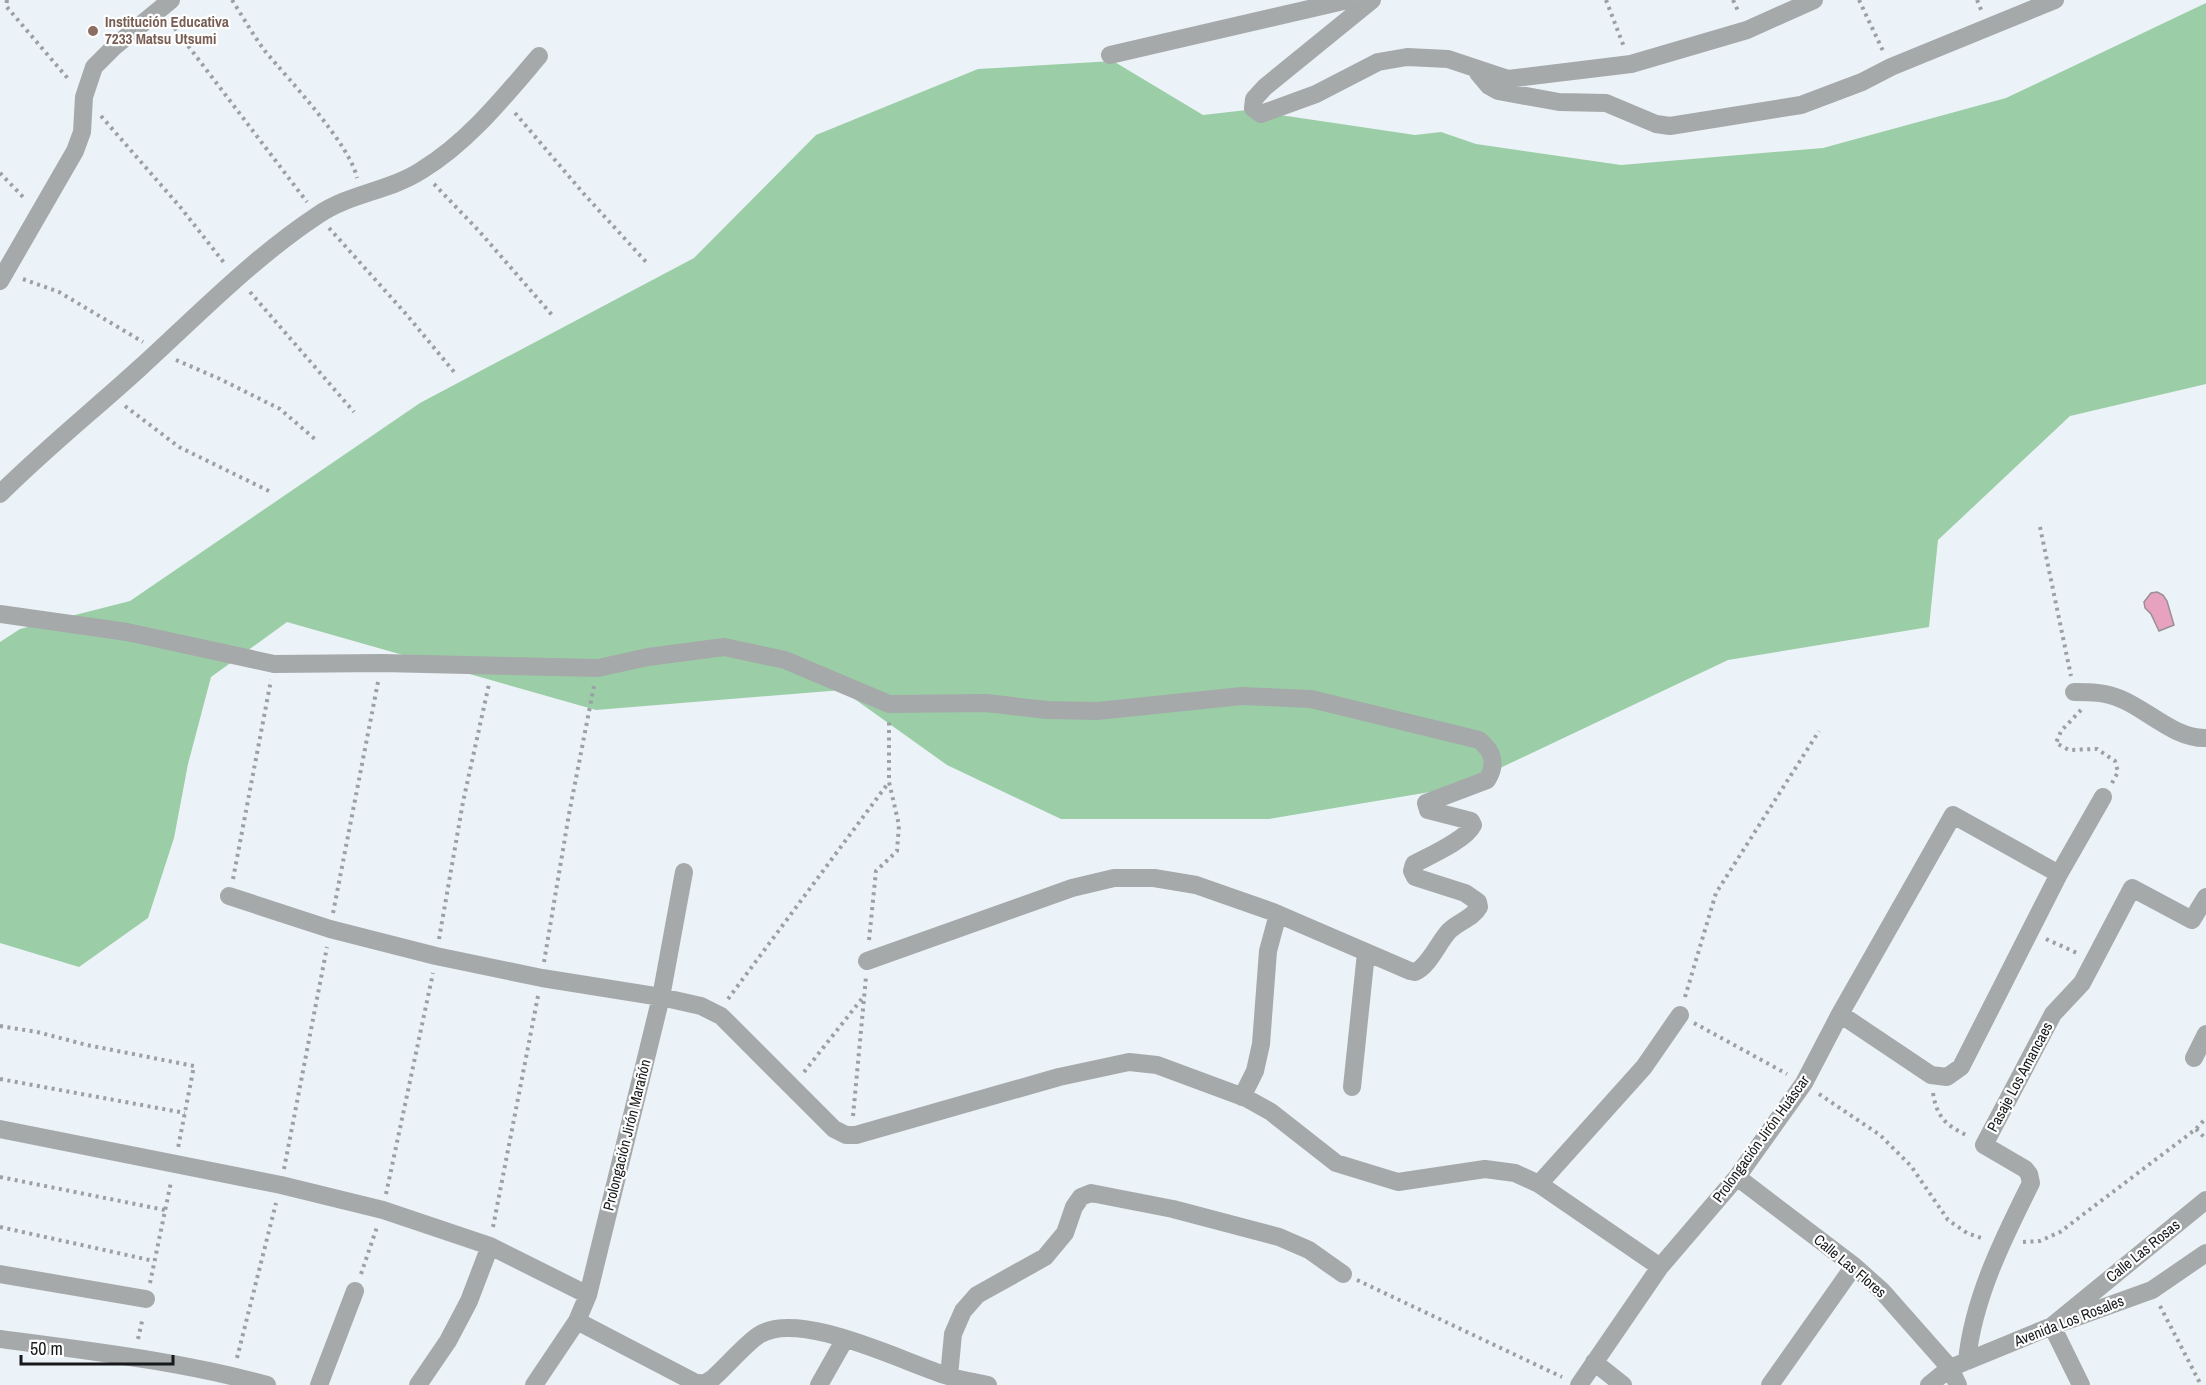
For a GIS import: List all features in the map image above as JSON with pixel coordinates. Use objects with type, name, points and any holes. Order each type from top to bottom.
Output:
[{"type":"street","points":[[1110,55],[1348,0]]},
{"type":"street","points":[[1372,0],[1265,87],[1254,99],[1253,108],[1261,114],[1275,110],[1316,94],[1378,62],[1407,57],[1448,59],[1508,79],[1631,64],[1747,30],[1814,0]]},
{"type":"street","points":[[1473,66],[1489,86],[1498,91],[1560,102],[1606,103],[1656,124],[1670,126],[1801,105],[1862,82],[1891,67],[2055,0]]},
{"type":"street","points":[[0,281],[78,142],[82,132],[84,97],[94,67],[115,46],[166,5]]},
{"type":"street","points":[[0,494],[38,456],[237,278],[318,215],[342,201],[422,171],[455,145],[503,99],[539,56]]},
{"type":"street","points":[[0,615],[128,632],[274,664],[382,663],[598,668],[648,657],[724,646],[785,660],[889,704],[986,703],[1047,710],[1097,711],[1242,696],[1311,699],[1479,740],[1488,747],[1493,759],[1493,770],[1487,780],[1426,803],[1428,810],[1471,821],[1473,825],[1470,831],[1414,864],[1412,870],[1415,877],[1465,893],[1478,902],[1479,907],[1476,912],[1450,931],[1432,952],[1426,964],[1415,972],[1278,914],[1196,885],[1154,879],[1114,878],[1072,888],[867,961]]},
{"type":"street","points":[[2074,692],[2098,692],[2121,699],[2173,729],[2197,738],[2206,738]]},
{"type":"street","points":[[1840,1014],[1931,1075],[1947,1077],[1961,1067],[2029,932],[2103,797]]},
{"type":"street","name":"Prolongación Jirón Huáscar","points":[[1574,1383],[1594,1362],[1660,1267],[1737,1177],[1804,1083],[1840,1014],[1953,815],[2060,874]]},
{"type":"street","name":"Prolongación Jirón Marañón","points":[[538,1384],[577,1321],[588,1295],[661,998],[684,872]]},
{"type":"street","name":"Pasaje Los Amancaes","points":[[1984,1145],[2053,1014],[2082,983],[2132,888],[2192,920],[2206,897]]},
{"type":"street","points":[[230,896],[330,929],[436,956],[542,978],[701,1006],[721,1016],[834,1129],[846,1135],[1059,1077],[1129,1062],[1157,1065],[1242,1097],[1271,1112],[1336,1163],[1398,1182],[1485,1169],[1515,1173],[1539,1184],[1660,1267]]},
{"type":"street","points":[[1242,1097],[1255,1071],[1261,1044],[1269,951],[1278,914]]},
{"type":"street","points":[[1352,1087],[1366,953]]},
{"type":"street","points":[[1539,1184],[1644,1067],[1680,1015]]},
{"type":"street","points":[[2194,1058],[2206,1034]]},
{"type":"street","points":[[0,1129],[281,1185],[383,1210],[490,1245],[588,1295]]},
{"type":"street","points":[[1958,1364],[2000,1244],[2031,1183],[2025,1169],[1984,1145]]},
{"type":"street","name":"Calle Las Flores","points":[[1737,1177],[1854,1266],[1882,1291],[1958,1364],[1958,1385]]},
{"type":"street","points":[[949,1377],[953,1334],[963,1311],[977,1295],[1045,1257],[1065,1233],[1078,1202],[1082,1197],[1091,1193],[1173,1209],[1280,1237],[1309,1250],[1343,1274]]},
{"type":"street","name":"Calle Las Rosas","points":[[2052,1326],[2206,1200]]},
{"type":"street","points":[[418,1385],[448,1341],[469,1301],[490,1245]]},
{"type":"street","name":"Avenida Los Rosales","points":[[1929,1385],[1958,1364],[2052,1326],[2152,1290],[2206,1253]]},
{"type":"street","points":[[1770,1385],[1854,1266]]},
{"type":"street","points":[[0,1274],[147,1299]]},
{"type":"street","points":[[320,1385],[355,1291]]},
{"type":"street","points":[[577,1321],[694,1382],[704,1384],[760,1334],[779,1329],[802,1328],[845,1339],[949,1377],[988,1385]]},
{"type":"street","points":[[2052,1326],[2081,1385]]},
{"type":"street","points":[[0,1339],[134,1358],[233,1376],[267,1385]]},
{"type":"street","points":[[819,1385],[845,1339]]},
{"type":"street","points":[[1594,1362],[1623,1385]]},
{"type":"path","points":[[7,0],[6,6],[354,412]]},
{"type":"path","points":[[232,0],[263,47],[337,141],[355,169],[359,194]]},
{"type":"path","points":[[1606,0],[1631,64]]},
{"type":"path","points":[[1858,0],[1891,67]]},
{"type":"path","points":[[166,5],[318,215],[406,314],[454,373]]},
{"type":"path","points":[[503,99],[584,194],[648,262]]},
{"type":"path","points":[[422,171],[479,231],[552,315]]},
{"type":"path","points":[[0,173],[39,213]]},
{"type":"path","points":[[110,394],[178,447],[271,492]]},
{"type":"path","points":[[2040,527],[2074,692]]},
{"type":"path","points":[[233,1376],[281,1185],[382,663]]},
{"type":"path","points":[[230,896],[274,664]]},
{"type":"path","points":[[355,1291],[383,1210],[436,956],[463,802],[493,666]]},
{"type":"path","points":[[490,1245],[542,978],[568,814],[598,668]]},
{"type":"path","points":[[2098,692],[2061,731],[2056,743],[2069,750],[2097,749],[2115,761],[2118,772],[2103,797]]},
{"type":"path","points":[[851,1135],[876,871],[897,850],[899,825],[889,783],[889,704]]},
{"type":"path","points":[[1819,731],[1716,893],[1680,1015],[1804,1083],[1880,1135],[1911,1166],[1947,1220],[1967,1233],[2000,1244],[2040,1241],[2060,1232],[2196,1129],[2206,1118]]},
{"type":"path","points":[[717,1014],[889,783]]},
{"type":"path","points":[[2029,932],[2094,960]]},
{"type":"path","points":[[792,1087],[864,996]]},
{"type":"path","points":[[0,1026],[194,1066],[134,1358]]},
{"type":"path","points":[[1931,1075],[1936,1109],[1952,1128],[1984,1145]]},
{"type":"path","points":[[0,1079],[185,1113]]},
{"type":"path","points":[[2196,1129],[2206,1139]]},
{"type":"path","points":[[0,1177],[165,1210]]},
{"type":"path","points":[[0,1227],[154,1261]]},
{"type":"path","points":[[1343,1274],[1574,1383]]},
{"type":"path","points":[[2152,1290],[2201,1385]]},
{"type":"green space","points":[[2206,3],[2206,384],[2070,416],[1938,540],[1929,627],[1728,660],[1460,787],[1269,819],[1061,819],[947,765],[842,690],[596,710],[287,622],[211,677],[188,764],[174,838],[148,918],[79,967],[0,943],[0,642],[20,629],[130,601],[420,403],[694,258],[816,135],[978,69],[1113,61],[1203,115],[1247,110],[1415,135],[1441,132],[1476,144],[1621,165],[1823,148],[2006,98]]},
{"type":"building","points":[[2157,592],[2167,601],[2174,625],[2159,631],[2151,614],[2145,608],[2144,602],[2151,593]]},
{"type":"place","name":"Institución Educativa 7233 Matsu Utsumi","points":[[93,31]]}]
